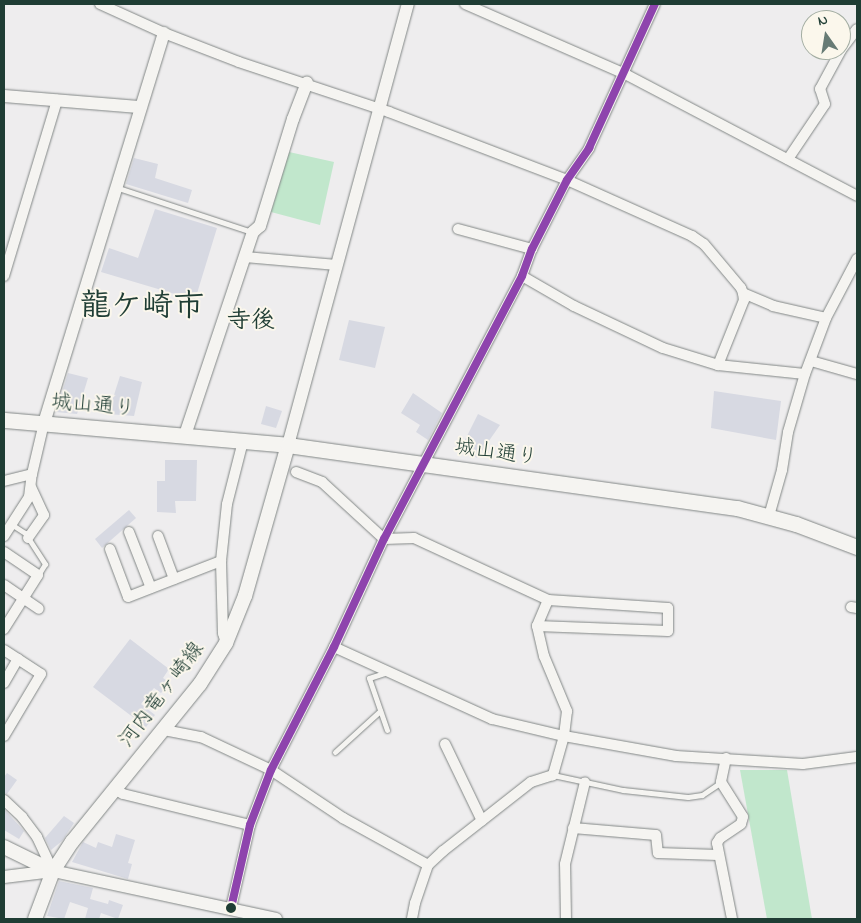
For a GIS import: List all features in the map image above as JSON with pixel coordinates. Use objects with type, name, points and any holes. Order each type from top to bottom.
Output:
[{"type":"main road","name":"城山通り","points":[[4,420],[288,445],[737,508],[822,533],[857,548]]},
{"type":"main road","name":"河内竜ヶ崎線","points":[[35,919],[53,871],[72,842],[200,684],[226,642],[245,596],[288,445]]},
{"type":"main road","points":[[4,847],[53,871]]},
{"type":"street","points":[[100,4],[164,33],[239,62],[307,83],[567,180],[704,244],[743,293],[773,306],[826,318]]},
{"type":"street","points":[[288,445],[408,4]]},
{"type":"street","points":[[465,4],[625,74],[788,158],[857,196]]},
{"type":"street","points":[[231,908],[250,825],[271,770],[334,647],[384,539],[522,276],[532,249],[567,180],[589,148],[625,74],[655,4]]},
{"type":"street","points":[[4,536],[29,497],[32,474],[44,423],[139,107],[164,33]]},
{"type":"street","points":[[788,158],[824,104],[820,89],[836,60]]},
{"type":"street","points":[[185,435],[253,232],[260,226],[293,119],[307,83]]},
{"type":"street","points":[[4,96],[139,107]]},
{"type":"street","points":[[4,276],[57,100]]},
{"type":"street","points":[[458,229],[532,249]]},
{"type":"street","points":[[245,257],[337,265]]},
{"type":"street","points":[[769,516],[782,470],[788,432],[805,374],[826,318],[857,258]]},
{"type":"street","points":[[522,276],[574,306],[663,348],[718,365],[805,374]]},
{"type":"street","points":[[718,365],[744,300],[743,293]]},
{"type":"street","points":[[811,361],[857,374]]},
{"type":"street","points":[[226,642],[223,633],[220,561],[227,504],[244,441]]},
{"type":"street","points":[[296,472],[322,482],[384,539],[414,538],[548,600],[668,608],[668,631],[537,626]]},
{"type":"street","points":[[4,481],[32,474]]},
{"type":"street","points":[[28,538],[44,514],[30,486]]},
{"type":"street","points":[[129,532],[151,588]]},
{"type":"street","points":[[158,536],[174,579]]},
{"type":"street","points":[[110,550],[128,597],[220,561]]},
{"type":"street","points":[[4,552],[38,575],[5,623]]},
{"type":"street","points":[[4,586],[40,609]]},
{"type":"street","points":[[412,919],[415,902],[428,865],[531,782],[554,775],[564,736],[567,711],[544,656],[537,626],[548,600]]},
{"type":"street","points":[[334,647],[492,719],[564,736],[676,756],[803,764],[857,757]]},
{"type":"street","points":[[4,650],[41,674],[7,723],[4,736]]},
{"type":"street","points":[[4,683],[18,660]]},
{"type":"street","points":[[164,730],[201,737],[271,770],[343,818],[428,865]]},
{"type":"street","points":[[445,744],[482,821]]},
{"type":"street","points":[[726,758],[721,782],[744,817],[741,824],[720,838],[717,843],[732,919]]},
{"type":"street","points":[[566,919],[565,864],[585,782]]},
{"type":"street","points":[[114,789],[122,794],[250,825]]},
{"type":"street","points":[[4,800],[22,817],[36,837],[53,871]]},
{"type":"street","points":[[573,828],[656,835],[658,853],[718,855]]},
{"type":"street","points":[[4,877],[53,871],[276,919]]},
{"type":"lane","points":[[116,188],[253,232]]},
{"type":"lane","points":[[11,524],[25,533],[45,564],[38,575]]},
{"type":"lane","points":[[387,730],[368,678],[388,672]]},
{"type":"lane","points":[[335,752],[380,711]]},
{"type":"lane","points":[[554,775],[624,790],[688,797],[702,794],[721,782]]},
{"type":"green space","points":[[289,152],[334,162],[320,225],[271,212]]},
{"type":"green space","points":[[740,770],[787,770],[812,919],[767,919]]},
{"type":"building","points":[[134,158],[158,164],[155,178],[192,190],[188,203],[126,184]]},
{"type":"building","points":[[155,209],[217,228],[195,300],[101,272],[109,248],[138,258]]},
{"type":"building","points":[[349,320],[385,327],[375,368],[339,360]]},
{"type":"building","points":[[68,373],[88,378],[77,414],[56,412]]},
{"type":"building","points":[[120,376],[142,382],[134,416],[108,414]]},
{"type":"building","points":[[714,391],[781,401],[776,440],[711,428]]},
{"type":"building","points":[[413,393],[442,413],[428,440],[416,432],[420,425],[401,413]]},
{"type":"building","points":[[266,406],[282,411],[276,428],[261,424]]},
{"type":"building","points":[[478,414],[500,425],[477,458],[461,448]]},
{"type":"building","points":[[165,460],[197,460],[196,501],[175,501],[176,513],[157,512],[157,481],[165,481]]},
{"type":"building","points":[[129,510],[136,518],[102,548],[95,539]]},
{"type":"building","points":[[130,639],[169,669],[163,678],[170,683],[161,693],[154,688],[141,704],[155,715],[146,727],[93,687]]},
{"type":"building","points":[[7,773],[17,780],[7,794],[4,793],[4,777]]},
{"type":"building","points":[[4,809],[24,831],[19,839],[4,830]]},
{"type":"building","points":[[64,816],[74,823],[62,841],[51,850],[45,838]]},
{"type":"building","points":[[116,834],[135,840],[128,863],[132,864],[128,879],[72,862],[83,842],[96,848],[98,842],[112,847]]},
{"type":"building","points":[[59,881],[93,888],[90,899],[108,904],[109,900],[123,905],[118,919],[101,913],[99,919],[85,919],[88,908],[70,902],[64,919],[47,916]]},
{"type":"transit line","points":[[231,908],[250,825],[271,770],[334,647],[384,539],[522,276],[532,249],[567,180],[589,148],[655,4]]},
{"type":"district","name":"龍ケ崎市","points":[[142,308]]},
{"type":"district","name":"寺後","points":[[251,322]]}]
